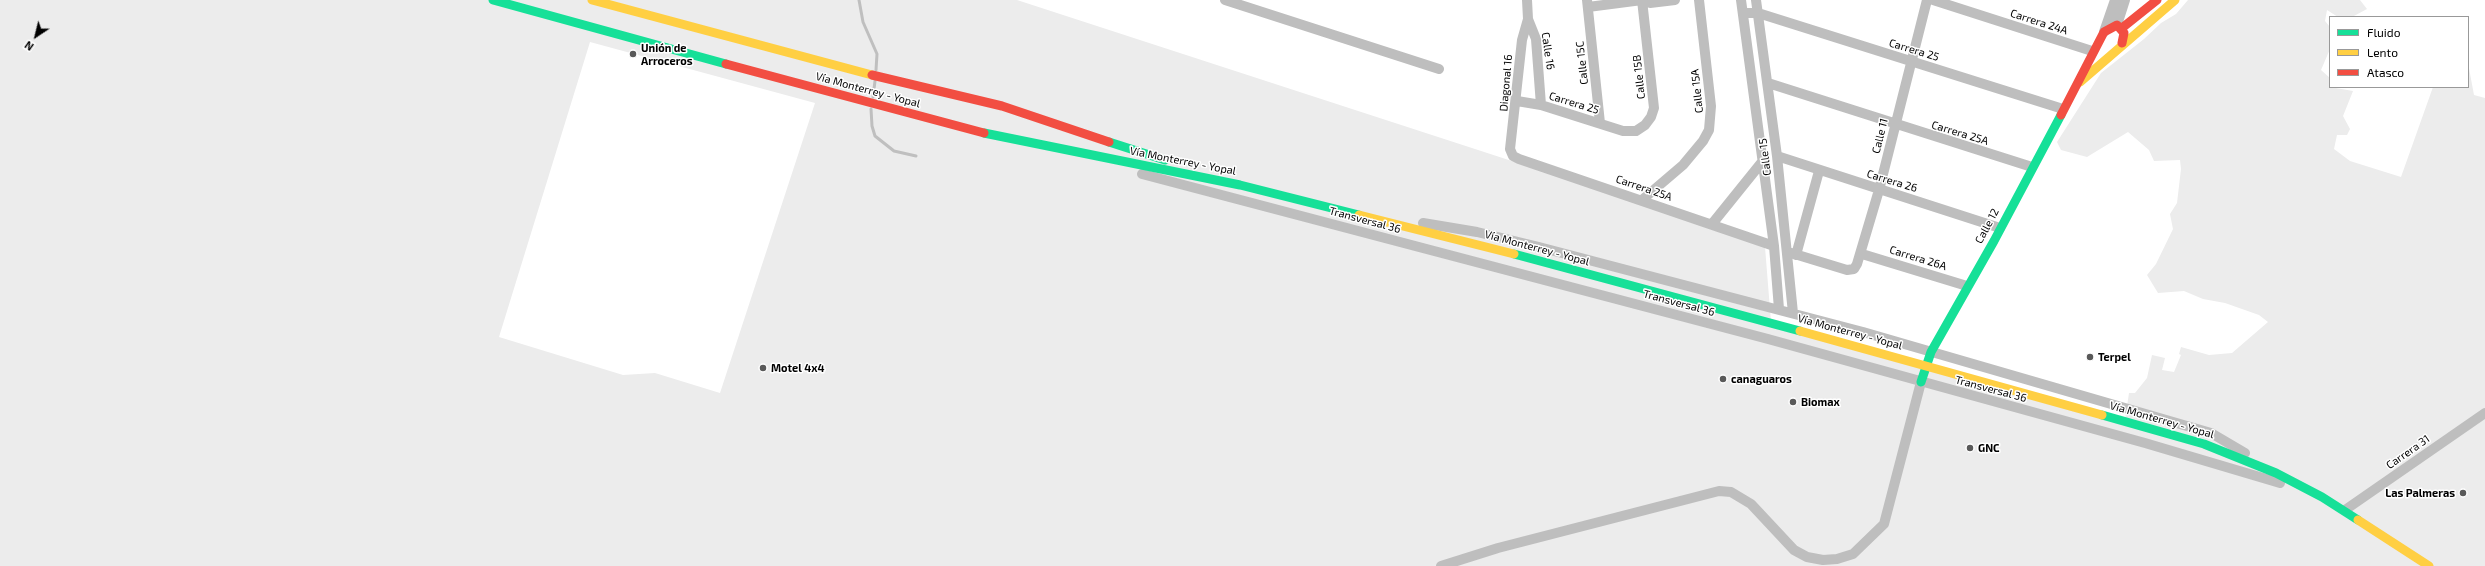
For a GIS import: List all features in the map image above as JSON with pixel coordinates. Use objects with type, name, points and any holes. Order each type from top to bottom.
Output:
[{"type":"main road","name":"Vía Monterrey - Yopal","points":[[493,0],[849,98],[1012,140],[1240,185],[1544,262],[1918,363],[2204,444],[2295,483],[2335,504],[2429,566]]},
{"type":"main road","name":"Vía Monterrey - Yopal","points":[[592,0],[856,71],[1002,106],[1240,185]]},
{"type":"main road","points":[[2078,83],[2092,51],[2104,32],[2119,27],[2157,0]]},
{"type":"main road","points":[[2078,83],[2122,43],[2175,0]]},
{"type":"main road","points":[[2119,27],[2124,37],[2122,43]]},
{"type":"main road","name":"Calle 12","points":[[1921,382],[1931,352],[2078,83]]},
{"type":"street","points":[[1225,0],[1439,69]]},
{"type":"street","name":"Calle 16","points":[[1527,0],[1528,19],[1536,39],[1541,105]]},
{"type":"street","points":[[1588,4],[1642,0],[1650,3],[1675,0]]},
{"type":"street","name":"Calle 15B","points":[[1623,131],[1636,131],[1645,125],[1651,117],[1654,108],[1642,0]]},
{"type":"street","name":"Calle 15A","points":[[1642,200],[1683,165],[1703,141],[1709,130],[1711,106],[1699,0]]},
{"type":"street","name":"Calle 15","points":[[1741,0],[1774,246],[1779,309]]},
{"type":"street","name":"Calle 15","points":[[1756,0],[1792,254],[1793,313]]},
{"type":"street","name":"Calle 11","points":[[1792,254],[1847,270],[1854,269],[1862,254],[1927,0]]},
{"type":"street","name":"Carrera 24A","points":[[1932,0],[2092,51]]},
{"type":"street","points":[[2104,32],[2115,0]]},
{"type":"street","points":[[2119,27],[2125,0]]},
{"type":"street","name":"Calle 15C","points":[[1588,4],[1600,124]]},
{"type":"street","name":"Carrera 25","points":[[1743,13],[1758,13],[2063,110]]},
{"type":"street","name":"Diagonal 16","points":[[1510,149],[1517,101],[1522,33],[1528,19]]},
{"type":"street","name":"Carrera 25A","points":[[1768,83],[1895,126],[2032,167]]},
{"type":"street","name":"Carrera 25","points":[[1517,101],[1541,105],[1623,131]]},
{"type":"street","points":[[1759,138],[1775,139]]},
{"type":"street","name":"Transversal 36","points":[[1012,140],[1570,286],[1921,382],[2204,460],[2273,481],[2335,504]]},
{"type":"street","name":"Carrera 25A","points":[[1510,149],[1513,156],[1519,159],[1774,246]]},
{"type":"street","name":"Carrera 26","points":[[1777,156],[1818,171],[2000,228]]},
{"type":"street","points":[[1712,224],[1762,162]]},
{"type":"street","points":[[1792,254],[1818,171]]},
{"type":"street","name":"Transversal 36","points":[[1324,206],[1477,232],[1779,309],[1931,352],[2211,433],[2295,483]]},
{"type":"street","name":"Carrera 26A","points":[[1862,254],[1967,286]]},
{"type":"street","points":[[1441,566],[1491,550],[1719,491],[1731,492],[1751,504],[1794,550],[1807,557],[1823,560],[1837,559],[1854,554],[1884,524],[1921,382]]},
{"type":"street","name":"Carrera 31","points":[[2345,510],[2485,413]]},
{"type":"shaded area","points":[[0,0],[1017,0],[1518,163],[1765,247],[1771,322],[2125,420],[2129,393],[2135,393],[2147,378],[2152,355],[2165,358],[2162,370],[2174,372],[2181,355],[2179,354],[2181,347],[2209,355],[2232,353],[2268,322],[2259,315],[2225,303],[2203,299],[2184,291],[2158,293],[2147,275],[2156,264],[2173,229],[2170,214],[2177,203],[2181,169],[2180,160],[2154,161],[2149,150],[2128,132],[2087,157],[2061,150],[2057,142],[2101,73],[2144,39],[2161,23],[2176,14],[2188,0],[2360,0],[2367,9],[2354,16],[2336,16],[2327,10],[2325,21],[2329,26],[2329,51],[2321,70],[2329,77],[2329,88],[2353,91],[2343,116],[2350,129],[2347,135],[2337,135],[2334,149],[2350,161],[2401,177],[2433,88],[2469,88],[2469,68],[2474,95],[2485,98],[2485,566],[0,566]],"holes":[[[590,42],[815,103],[720,393],[655,373],[623,375],[499,337]]]},
{"type":"waterway","points":[[859,0],[863,22],[877,54],[876,70]]},
{"type":"waterway","points":[[873,97],[875,81]]},
{"type":"waterway","points":[[871,109],[872,126],[875,136],[894,151],[916,156]]},
{"type":"traffic: fast","points":[[493,0],[726,64]]},
{"type":"traffic: fast","points":[[1921,382],[1931,352],[1994,241],[2061,115]]},
{"type":"traffic: fast","points":[[984,133],[1240,185],[1359,215]]},
{"type":"traffic: fast","points":[[1109,142],[1165,160]]},
{"type":"traffic: fast","points":[[1514,254],[1800,331]]},
{"type":"traffic: fast","points":[[2102,415],[2204,444],[2276,473],[2322,497],[2358,520]]},
{"type":"traffic: slow","points":[[592,0],[872,75]]},
{"type":"traffic: slow","points":[[2080,82],[2175,0]]},
{"type":"traffic: slow","points":[[1359,215],[1514,254]]},
{"type":"traffic: slow","points":[[1800,331],[2102,415]]},
{"type":"traffic: slow","points":[[2358,520],[2429,566]]},
{"type":"traffic: jam","points":[[2122,28],[2157,0]]},
{"type":"traffic: jam","points":[[2061,115],[2104,32],[2117,25],[2124,33],[2122,43]]},
{"type":"traffic: jam","points":[[726,64],[984,133]]},
{"type":"traffic: jam","points":[[872,75],[1002,106],[1109,142]]},
{"type":"place","name":"Unión de Arroceros","points":[[633,54]]},
{"type":"place","name":"Terpel","points":[[2090,357]]},
{"type":"place","name":"Motel 4x4","points":[[763,368]]},
{"type":"place","name":"canaguaros","points":[[1723,379]]},
{"type":"place","name":"Biomax","points":[[1793,402]]},
{"type":"place","name":"GNC","points":[[1970,448]]},
{"type":"place","name":"Las Palmeras","points":[[2463,493]]}]
